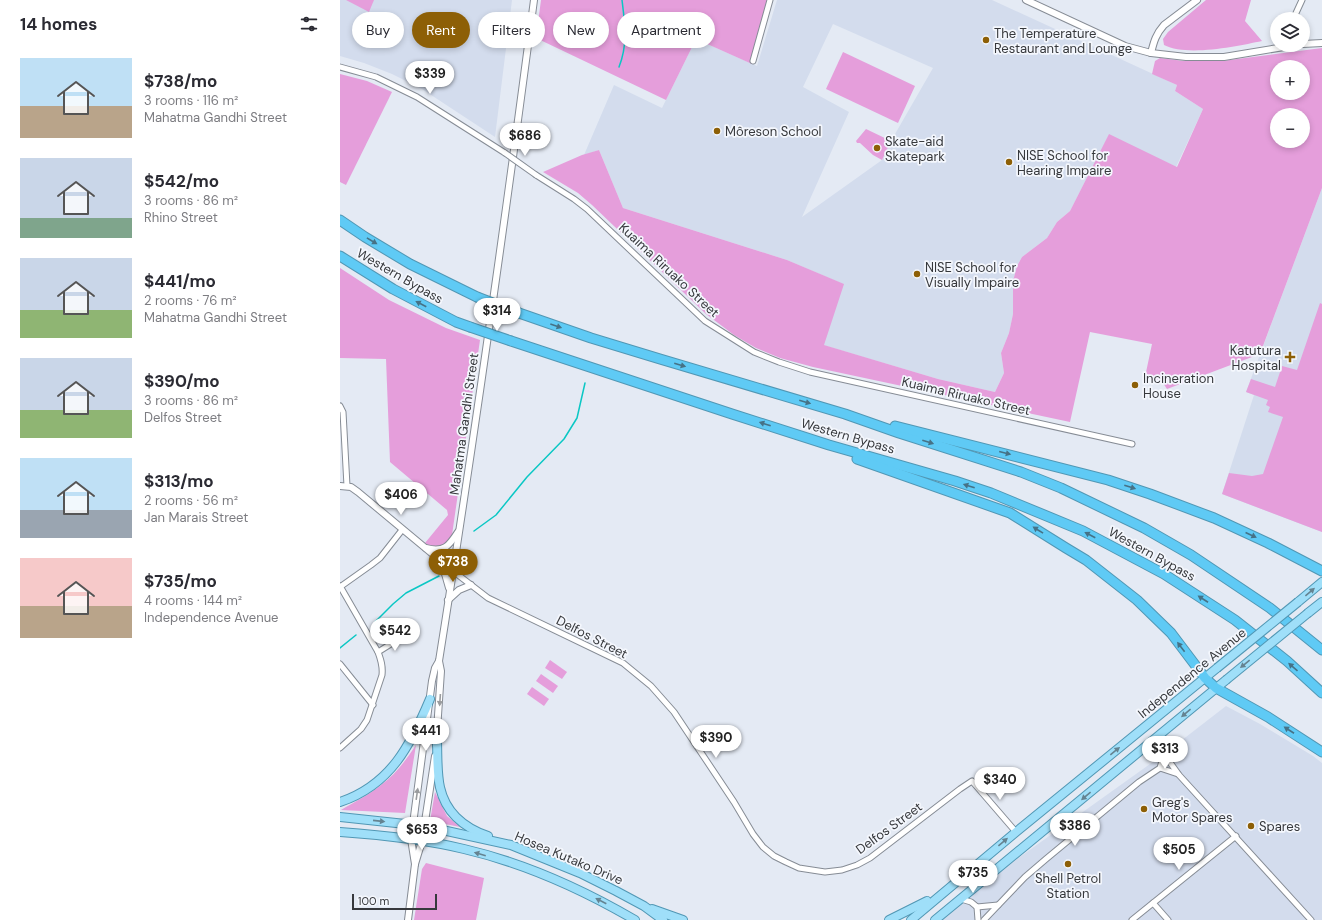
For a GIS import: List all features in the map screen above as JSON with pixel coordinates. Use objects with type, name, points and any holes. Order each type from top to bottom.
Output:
[{"type":"highway","name":"Western Bypass","points":[[340,220],[410,264],[477,297],[519,313],[591,338],[845,414],[1021,472],[1061,488],[1144,528],[1191,555],[1263,604],[1322,650]]},
{"type":"highway","name":"Western Bypass","points":[[340,256],[393,289],[456,322],[732,414],[829,445],[919,470],[984,491],[1083,531],[1164,574],[1229,616],[1287,662],[1322,693]]},
{"type":"highway","points":[[845,414],[1108,480],[1214,518],[1268,543],[1322,571]]},
{"type":"highway","points":[[829,445],[846,455],[1010,513],[1048,536],[1086,560],[1137,600],[1171,633],[1204,678],[1216,688],[1268,717],[1322,752]]},
{"type":"main road","name":"Independence Avenue","points":[[911,920],[1016,832],[1322,582]]},
{"type":"main road","name":"Independence Avenue","points":[[935,920],[1322,602]]},
{"type":"main road","points":[[340,802],[354,796],[379,780],[399,760],[414,736],[430,699]]},
{"type":"main road","points":[[437,742],[439,785],[442,798],[450,811],[463,824],[480,834],[511,845]]},
{"type":"main road","name":"Hosea Kutako Drive","points":[[340,817],[424,826],[511,845],[580,873],[644,906],[663,920]]},
{"type":"main road","name":"Hosea Kutako Drive","points":[[340,832],[411,839],[464,849],[542,874],[597,899],[635,920]]},
{"type":"main road","points":[[889,920],[921,905],[952,885]]},
{"type":"main road","points":[[644,906],[683,920]]},
{"type":"street","name":"Mahatma Gandhi Street","points":[[415,864],[422,841],[437,742],[441,671],[439,661],[460,529],[534,0]]},
{"type":"street","points":[[753,61],[770,0]]},
{"type":"street","points":[[1026,0],[1125,46],[1151,53],[1186,57],[1224,57],[1270,49]]},
{"type":"street","points":[[1151,53],[1154,38],[1160,29],[1197,0]]},
{"type":"street","points":[[1296,12],[1302,0]]},
{"type":"street","points":[[1310,44],[1322,43]]},
{"type":"street","name":"Kuaima Riruako Street","points":[[340,67],[376,77],[417,97],[536,175],[574,198],[705,321],[754,352],[810,372],[1132,444]]},
{"type":"street","points":[[340,406],[343,412],[347,486]]},
{"type":"street","points":[[340,486],[352,487],[402,530],[453,570]]},
{"type":"street","points":[[424,547],[436,550],[444,548],[451,542],[460,529]]},
{"type":"street","points":[[340,748],[361,729],[367,720],[382,675],[382,663],[378,652],[340,587],[380,558],[402,530]]},
{"type":"street","points":[[436,557],[445,574],[450,591]]},
{"type":"street","name":"Delfos Street","points":[[453,570],[482,594],[623,663],[651,686],[674,712],[734,802],[753,834],[763,847],[774,856],[786,862],[799,868],[825,872],[842,870],[857,865],[876,854],[972,781],[1016,832]]},
{"type":"street","points":[[448,600],[459,590],[471,585]]},
{"type":"street","points":[[378,652],[402,637]]},
{"type":"street","name":"Mahatma Gandhi Street","points":[[415,864],[411,839],[433,675],[439,661]]},
{"type":"street","points":[[340,664],[373,705]]},
{"type":"street","points":[[1159,736],[1164,754],[1179,775],[1311,920]]},
{"type":"street","points":[[984,920],[1046,859],[1139,782],[1160,768],[1164,754]]},
{"type":"street","points":[[1160,768],[1179,775]]},
{"type":"street","points":[[1132,920],[1236,836]]},
{"type":"street","points":[[408,920],[415,864]]},
{"type":"street","points":[[961,899],[971,902],[977,906],[998,905]]},
{"type":"street","points":[[1153,903],[1168,920]]},
{"type":"street","points":[[977,906],[978,920]]},
{"type":"shaded area","points":[[340,0],[512,0],[511,12],[478,12],[478,48],[506,48],[495,137],[422,89],[392,74],[364,63],[340,56]]},
{"type":"shaded area","points":[[346,0],[374,0],[369,12]]},
{"type":"shaded area","points":[[541,0],[770,0],[752,64],[715,47],[715,12],[617,12],[617,48],[692,48],[666,100],[557,48],[609,48],[609,12],[553,12],[553,46],[545,42],[545,12],[539,12]]},
{"type":"shaded area","points":[[777,0],[992,0],[1177,85],[1175,91],[1203,109],[1176,167],[1109,135],[1070,211],[1057,222],[1047,238],[1022,257],[1017,266],[1013,281],[1013,314],[1009,333],[1001,353],[1004,373],[995,392],[938,379],[823,345],[843,284],[787,260],[623,208],[599,150],[584,155],[614,85],[662,108],[692,48],[715,47],[757,66]],"holes":[[[833,24],[933,68],[891,141],[882,160],[802,217],[849,112],[803,87]]]},
{"type":"shaded area","points":[[1206,0],[1251,0],[1245,21],[1262,41],[1227,48],[1199,50],[1186,50],[1164,45],[1163,39],[1168,32]]},
{"type":"shaded area","points":[[1322,48],[1322,188],[1260,354],[1167,389],[1161,380],[1145,377],[1152,344],[1090,332],[1070,422],[813,367],[780,358],[756,348],[734,335],[706,314],[578,193],[543,172],[582,155],[599,150],[623,208],[787,260],[844,284],[824,345],[938,379],[995,392],[1004,373],[1001,353],[1009,333],[1013,314],[1013,281],[1017,266],[1022,257],[1047,238],[1057,222],[1070,211],[1109,134],[1177,167],[1203,109],[1175,91],[1177,85],[1152,74],[1155,61],[1160,58],[1184,61],[1222,61],[1291,52],[1310,52],[1310,50]]},
{"type":"shaded area","points":[[843,52],[915,86],[898,123],[826,89]]},
{"type":"shaded area","points":[[340,74],[367,81],[392,92],[346,185],[340,182]]},
{"type":"shaded area","name":"Skate-aid Skatepark","points":[[866,129],[891,141],[882,160],[873,155],[860,143],[857,143],[856,141]]},
{"type":"shaded area","name":"Katutura Hospital","points":[[1322,188],[1322,532],[1222,494],[1254,395],[1246,392]]},
{"type":"shaded area","points":[[340,268],[389,300],[446,328],[480,340],[452,535],[448,542],[444,545],[437,547],[425,543],[448,515],[447,510],[390,462],[386,359],[340,358]]},
{"type":"shaded area","points":[[1320,303],[1322,304],[1322,532],[1222,494],[1229,473],[1252,476],[1263,474],[1283,417],[1268,412],[1270,407],[1266,405],[1268,400],[1246,392],[1251,379],[1275,387],[1282,366],[1297,370]]},
{"type":"shaded area","points":[[550,660],[567,672],[562,679],[545,668]]},
{"type":"shaded area","points":[[541,674],[558,686],[553,693],[536,681]]},
{"type":"shaded area","points":[[532,687],[549,699],[544,706],[527,694]]},
{"type":"shaded area","points":[[1226,706],[1260,724],[1322,763],[1322,920],[935,920],[961,899],[1164,754]]},
{"type":"shaded area","points":[[416,745],[405,813],[341,810],[372,792],[386,781]]},
{"type":"shaded area","points":[[435,792],[447,816],[460,827],[430,821]]},
{"type":"shaded area","points":[[426,863],[484,878],[476,920],[414,920],[422,869]]},
{"type":"waterway","points":[[619,67],[625,42],[622,0]]},
{"type":"waterway","points":[[474,531],[496,515],[527,477],[564,439],[577,418],[585,383]]},
{"type":"waterway","points":[[375,622],[406,593],[439,576]]},
{"type":"waterway","points":[[340,648],[356,635]]},
{"type":"place","name":"The Temperature Restaurant and Lounge","points":[[986,40]]},
{"type":"place","name":"Môreson School","points":[[717,131]]},
{"type":"place","name":"Skate-aid Skatepark","points":[[877,148]]},
{"type":"place","name":"NISE School for Hearing Impaire","points":[[1009,162]]},
{"type":"place","name":"NISE School for Visually Impaire","points":[[917,274]]},
{"type":"place","name":"Katutura Hospital","points":[[1290,357]]},
{"type":"place","name":"Incineration House","points":[[1135,385]]},
{"type":"place","name":"Greg's Motor Spares","points":[[1144,809]]},
{"type":"place","name":"Spares","points":[[1251,826]]},
{"type":"place","name":"Shell Petrol Station","points":[[1068,864]]}]
